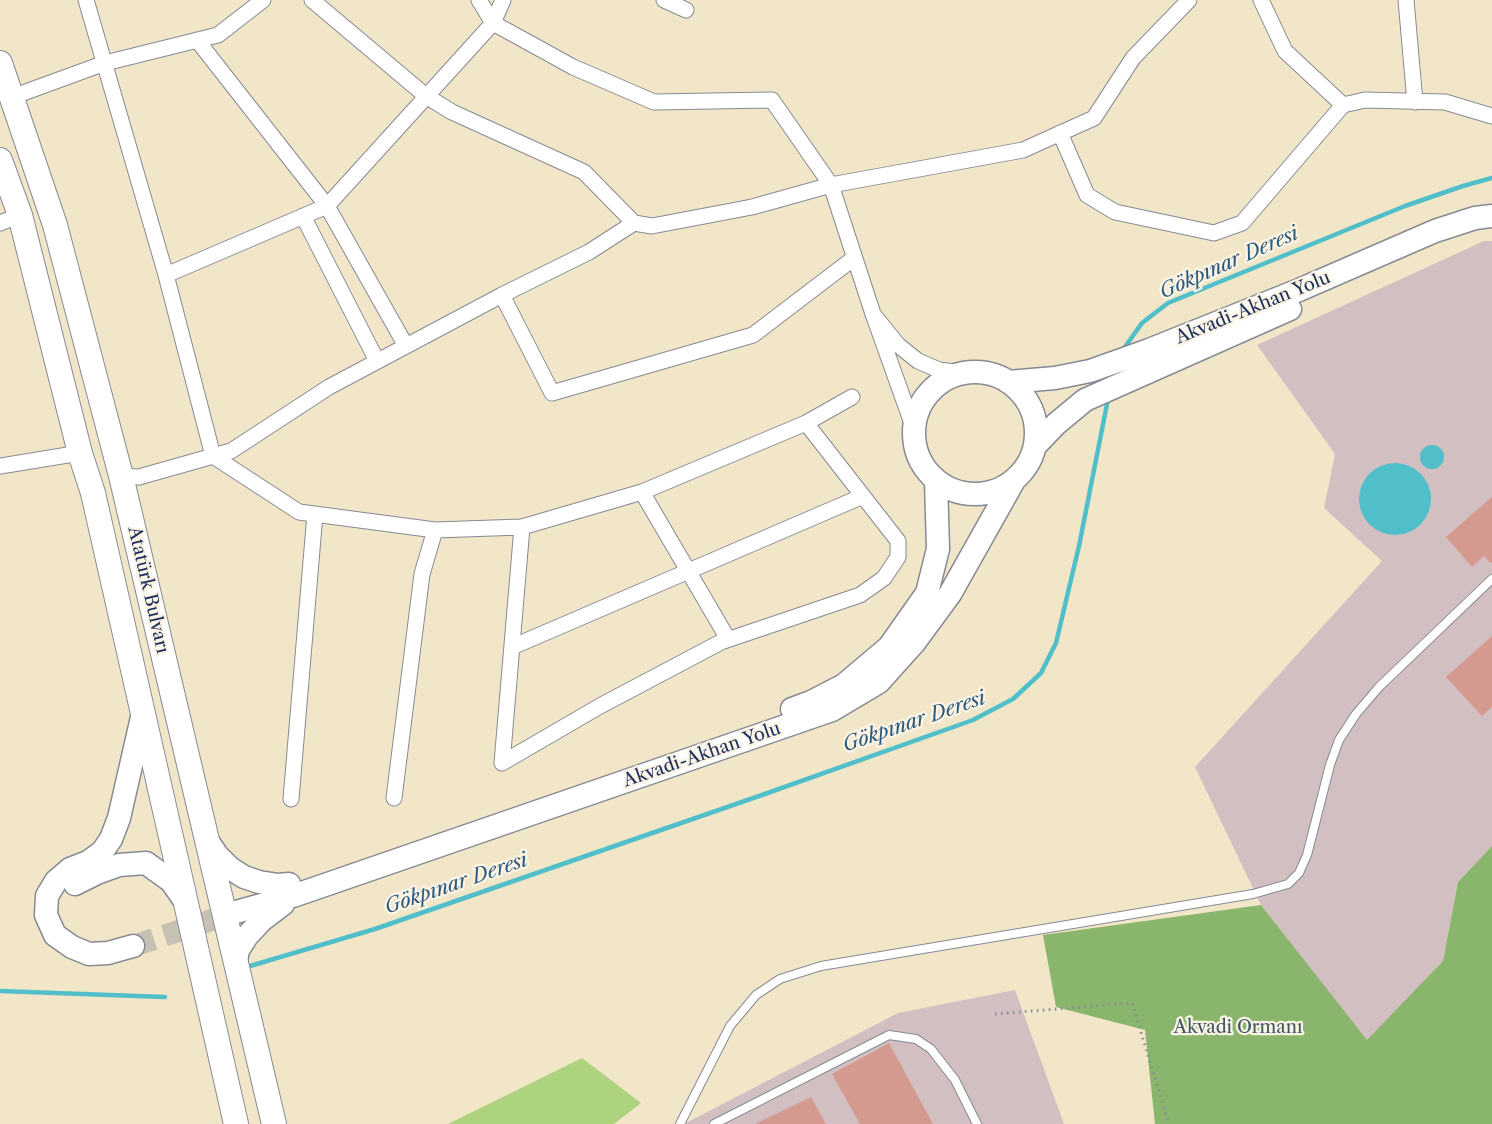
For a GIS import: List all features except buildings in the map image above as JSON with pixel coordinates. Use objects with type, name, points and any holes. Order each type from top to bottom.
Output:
[{"type":"main road","name":"Atatürk Bulvarı","points":[[0,63],[55,225],[121,476],[274,1124]]},
{"type":"main road","name":"Atatürk Bulvarı","points":[[0,160],[10,219],[93,492],[236,1124]]},
{"type":"main road","name":"Akvadi-Akhan Yolu","points":[[1008,382],[1055,378],[1090,371],[1299,290],[1435,231],[1475,218],[1492,216]]},
{"type":"main road","name":"Akvadi-Akhan Yolu","points":[[1035,446],[1084,400],[1440,243],[1480,230],[1492,230]]},
{"type":"main road","points":[[981,372],[1000,377],[1008,382],[1016,388],[1029,405],[1036,425],[1035,446],[1027,466],[1013,482],[994,492],[973,495],[954,491],[936,481],[923,466],[915,448],[914,429],[918,410],[928,393],[943,381],[961,373],[981,372]]},
{"type":"main road","name":"Akvadi-Akhan Yolu","points":[[291,890],[779,714],[811,702],[844,685],[889,647],[927,593],[938,549],[936,481]]},
{"type":"main road","name":"Akvadi-Akhan Yolu","points":[[291,890],[832,710],[879,682],[914,643],[950,594],[1013,482]]},
{"type":"main road","points":[[143,713],[119,818],[111,839],[102,852],[88,862],[70,869],[56,881],[47,896],[46,915],[55,935],[72,947],[89,954],[108,952],[132,940],[94,942],[81,937],[67,927],[60,912],[60,902],[65,893],[75,884],[97,873],[119,866],[146,863],[171,881],[185,901]]},
{"type":"main road","points":[[207,840],[230,868],[244,877],[291,890]]},
{"type":"main road","points":[[234,906],[291,890]]},
{"type":"main road","points":[[236,961],[238,950],[247,936],[291,890]]},
{"type":"street","points":[[86,0],[166,275],[213,456],[299,512],[435,530],[522,527],[642,492],[806,423],[852,397]]},
{"type":"street","points":[[12,97],[105,63],[218,35],[263,0]]},
{"type":"street","points":[[312,0],[426,96],[452,112],[584,172],[634,223],[652,226],[752,207],[831,184],[1023,150],[1094,118],[1133,58],[1189,0]]},
{"type":"street","points":[[479,0],[492,23],[573,67],[654,102],[772,100],[831,184],[873,315],[914,429]]},
{"type":"street","points":[[166,275],[327,206],[492,23],[503,0]]},
{"type":"street","points":[[664,0],[686,10]]},
{"type":"street","points":[[1261,0],[1285,51],[1343,105]]},
{"type":"street","points":[[1406,0],[1415,102]]},
{"type":"street","points":[[197,40],[327,206],[406,346]]},
{"type":"street","points":[[1060,133],[1087,195],[1115,212],[1214,232],[1242,223],[1343,105],[1365,100],[1445,102],[1492,116]]},
{"type":"street","points":[[303,216],[378,361]]},
{"type":"street","points":[[121,476],[140,477],[231,451],[329,387],[502,295],[589,252],[634,223]]},
{"type":"street","points":[[502,295],[552,393],[753,335],[854,258]]},
{"type":"street","points":[[873,315],[898,345],[918,361],[939,370],[961,373]]},
{"type":"street","points":[[522,527],[502,763],[600,706],[728,639],[860,595],[884,578],[898,557],[898,540],[806,423]]},
{"type":"street","points":[[0,466],[80,453]]},
{"type":"street","points":[[642,492],[728,639]]},
{"type":"street","points":[[512,648],[863,496]]},
{"type":"street","points":[[291,799],[315,514]]},
{"type":"street","points":[[394,798],[422,574],[435,530]]},
{"type":"lane","points":[[680,1124],[730,1026],[756,994],[780,979],[821,966],[1253,894],[1288,884],[1299,873],[1307,855],[1330,765],[1339,740],[1356,714],[1379,687],[1492,579]]},
{"type":"lane","points":[[714,1124],[889,1035],[916,1039],[931,1049],[955,1080],[977,1124]]},
{"type":"path","points":[[995,1014],[1132,1003],[1169,1124]]},
{"type":"shaded area","points":[[1484,241],[1492,241],[1492,846],[1458,882],[1443,961],[1367,1041],[1261,905],[1195,767],[1382,561],[1324,508],[1335,454],[1257,345]]},
{"type":"shaded area","points":[[1015,990],[1064,1124],[684,1124],[898,1013]]},
{"type":"green space","name":"Akvadi Ormanı","points":[[1492,846],[1492,1124],[1155,1124],[1145,1030],[1056,1007],[1043,935],[1261,905],[1367,1040],[1443,961],[1458,882]]},
{"type":"green space","points":[[582,1058],[641,1103],[614,1124],[448,1124]]},
{"type":"water","points":[[1432,445],[1440,449],[1444,457],[1440,465],[1432,469],[1424,465],[1420,457],[1424,449]]},
{"type":"water","points":[[1395,463],[1415,469],[1425,479],[1431,499],[1425,519],[1415,529],[1395,535],[1375,529],[1365,519],[1359,499],[1365,479],[1375,469]]},
{"type":"waterway","name":"Gökpınar Deresi","points":[[1122,351],[1142,323],[1168,303],[1405,206],[1492,178]]},
{"type":"waterway","name":"Gökpınar Deresi","points":[[250,966],[375,929],[762,795],[973,720],[1013,699],[1041,673],[1056,643],[1079,546],[1108,399]]},
{"type":"waterway","name":"Gökpınar Deresi","points":[[0,991],[165,997]]},
{"type":"tunnel","points":[[133,946],[236,912]]}]
